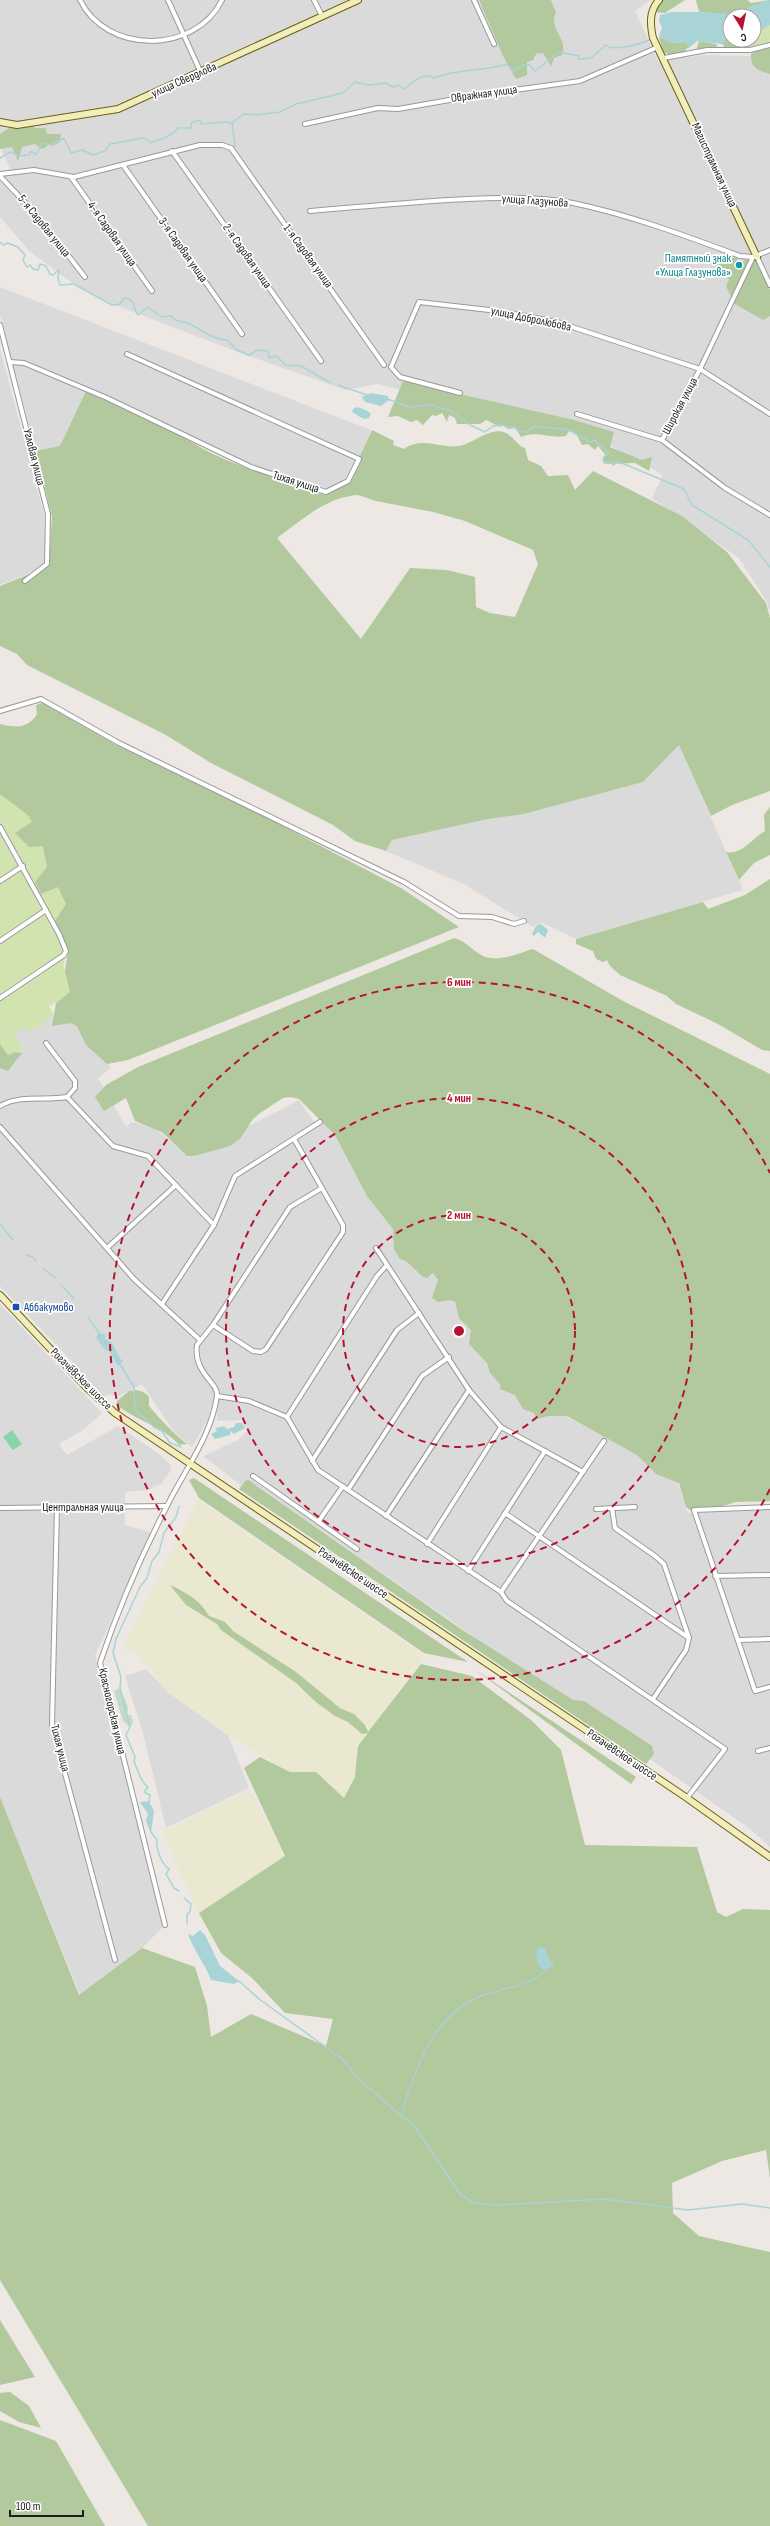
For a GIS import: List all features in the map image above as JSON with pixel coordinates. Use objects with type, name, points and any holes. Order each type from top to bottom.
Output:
[{"type":"main road","name":"улица Свердлова","points":[[0,122],[17,125],[118,109],[201,73],[358,0]]},
{"type":"main road","name":"Магистральная улица","points":[[659,0],[652,12],[650,20],[653,38],[664,58],[755,257]]},
{"type":"main road","name":"Рогачёвское шоссе","points":[[0,1295],[102,1403],[687,1798],[770,1857]]},
{"type":"street","points":[[80,0],[95,22],[110,32],[151,42],[183,36],[204,23],[222,0]]},
{"type":"street","points":[[168,0],[201,73]]},
{"type":"street","points":[[314,0],[322,16]]},
{"type":"street","points":[[474,0],[494,44]]},
{"type":"street","points":[[664,58],[707,50],[750,50],[770,45]]},
{"type":"street","name":"Овражная улица","points":[[304,124],[378,108],[398,109],[478,94],[574,82],[658,46]]},
{"type":"street","name":"1-я Садовая улица","points":[[172,151],[207,144],[230,148],[384,365]]},
{"type":"street","points":[[0,175],[34,170],[71,177],[123,165],[172,151]]},
{"type":"street","name":"2-я Садовая улица","points":[[172,151],[321,362]]},
{"type":"street","name":"3-я Садовая улица","points":[[123,165],[242,334]]},
{"type":"street","name":"5-я Садовая улица","points":[[0,175],[35,213],[85,277]]},
{"type":"street","name":"4-я Садовая улица","points":[[71,177],[152,291]]},
{"type":"street","name":"улица Глазунова","points":[[310,212],[384,204],[490,198],[546,200],[573,204],[640,222],[740,256],[755,257]]},
{"type":"street","points":[[755,257],[770,250]]},
{"type":"street","name":"Магистральная улица","points":[[755,257],[770,285]]},
{"type":"street","name":"Широкая улица","points":[[755,257],[700,369],[662,440],[725,488],[770,515]]},
{"type":"street","name":"улица Добролюбова","points":[[460,394],[400,377],[391,367],[419,302],[498,311],[557,322],[700,369],[770,414]]},
{"type":"street","name":"Угловая улица","points":[[0,325],[48,514],[47,564],[25,581]]},
{"type":"street","name":"Тихая улица","points":[[10,362],[24,363],[107,398],[181,432],[192,441],[251,467],[326,492],[348,481],[359,459],[127,354]]},
{"type":"street","points":[[577,414],[662,440]]},
{"type":"street","points":[[0,712],[41,698],[119,743],[404,882],[460,916],[492,917],[514,924],[524,921]]},
{"type":"street","points":[[0,827],[23,866],[66,951],[64,955],[55,962],[0,998]]},
{"type":"street","points":[[0,882],[23,866]]},
{"type":"street","points":[[0,941],[46,910]]},
{"type":"street","points":[[46,1043],[75,1081],[75,1088],[67,1097]]},
{"type":"street","points":[[0,1106],[6,1102],[37,1097],[67,1097],[113,1146],[148,1156],[214,1225]]},
{"type":"street","points":[[162,1304],[214,1225],[235,1176],[320,1122]]},
{"type":"street","points":[[0,1127],[134,1279],[200,1340]]},
{"type":"street","points":[[213,1324],[253,1351],[261,1352],[266,1349],[343,1232],[343,1225],[294,1139]]},
{"type":"street","points":[[107,1248],[176,1185]]},
{"type":"street","points":[[322,1188],[290,1207],[213,1324],[200,1340],[196,1353],[198,1365],[210,1380],[217,1396],[249,1401],[287,1417],[318,1470],[501,1592],[507,1601],[725,1749],[687,1798]]},
{"type":"street","points":[[376,1248],[449,1357],[468,1390],[501,1427],[583,1472]]},
{"type":"street","points":[[287,1417],[377,1276],[387,1265]]},
{"type":"street","points":[[312,1461],[397,1330],[419,1312]]},
{"type":"street","points":[[348,1490],[422,1376],[449,1357]]},
{"type":"street","points":[[386,1516],[468,1390]]},
{"type":"street","name":"Красногорская улица","points":[[165,1925],[100,1663],[113,1625],[166,1506],[191,1464],[210,1424],[217,1396]]},
{"type":"street","points":[[427,1544],[501,1427]]},
{"type":"street","points":[[501,1592],[604,1442]]},
{"type":"street","points":[[468,1571],[545,1451]]},
{"type":"street","points":[[253,1476],[357,1549]]},
{"type":"street","points":[[318,1522],[343,1486]]},
{"type":"street","name":"Центральная улица","points":[[0,1508],[166,1506]]},
{"type":"street","name":"Тихая улица","points":[[57,1507],[52,1725],[115,1960]]},
{"type":"street","points":[[596,1509],[635,1507]]},
{"type":"street","points":[[770,1507],[694,1510],[755,1691],[770,1688]]},
{"type":"street","points":[[612,1508],[615,1528],[664,1564],[689,1638],[686,1650],[653,1699]]},
{"type":"street","points":[[505,1513],[689,1638]]},
{"type":"street","points":[[715,1576],[770,1575]]},
{"type":"street","points":[[738,1640],[770,1639]]},
{"type":"street","points":[[758,1751],[770,1748]]},
{"type":"shaded area","points":[[0,0],[651,0],[635,11],[658,61],[702,55],[749,56],[770,50],[770,611],[767,602],[739,558],[652,498],[663,475],[571,423],[429,397],[377,384],[346,390],[243,354],[115,305],[75,285],[29,251],[0,217],[0,171],[10,169],[0,147]]},
{"type":"shaded area","points":[[0,287],[371,430],[348,481],[326,492],[251,467],[87,389],[60,446],[36,451],[0,315]]},
{"type":"shaded area","points":[[0,349],[44,514],[46,561],[36,570],[0,585]]},
{"type":"shaded area","points":[[679,745],[743,890],[576,939],[542,923],[533,927],[464,884],[386,851],[392,840],[488,819],[524,814],[643,782]]},
{"type":"shaded area","points":[[53,1015],[77,1021],[111,1068],[98,1078],[126,1127],[131,1122],[154,1127],[189,1157],[299,1100],[314,1122],[324,1117],[388,1222],[424,1261],[505,1372],[567,1417],[674,1471],[688,1513],[770,1507],[770,1847],[749,1828],[247,1479],[242,1486],[203,1456],[238,1440],[247,1431],[243,1420],[217,1421],[217,1413],[211,1408],[208,1419],[192,1447],[174,1432],[142,1384],[119,1396],[108,1394],[105,1397],[87,1381],[68,1357],[0,1286],[0,1068],[11,1068],[21,1053],[15,1052],[23,1048],[13,1033],[25,1026],[30,1033]]},
{"type":"shaded area","points":[[0,1304],[102,1413],[83,1430],[59,1444],[67,1455],[118,1426],[159,1454],[169,1463],[171,1470],[161,1484],[148,1490],[125,1492],[125,1525],[152,1533],[95,1655],[104,1695],[165,1925],[142,1948],[80,1995],[0,1797]]},
{"type":"shaded area","points":[[198,1500],[425,1656],[358,1746],[355,1777],[344,1799],[316,1772],[290,1772],[236,1741],[169,1693],[136,1654],[123,1647]]},
{"type":"shaded area","points":[[146,1669],[169,1693],[228,1735],[249,1788],[166,1828],[143,1733],[125,1676]]},
{"type":"shaded area","points":[[250,1790],[285,1856],[199,1913],[162,1833]]},
{"type":"green space","points":[[479,0],[551,0],[556,13],[554,23],[563,44],[562,55],[554,58],[551,66],[543,53],[538,54],[537,52],[533,60],[527,62],[527,75],[516,79],[503,56]]},
{"type":"green space","points":[[662,0],[685,0],[665,13],[654,12]]},
{"type":"green space","points":[[696,0],[747,0],[751,3],[770,0],[751,8],[722,8],[722,14],[699,12]]},
{"type":"green space","points":[[770,25],[770,43],[762,44],[762,30]]},
{"type":"green space","points":[[659,37],[673,43],[685,42],[690,47],[686,49],[685,53],[668,56],[667,53],[663,53]]},
{"type":"green space","points":[[699,41],[716,44],[718,48],[696,51]]},
{"type":"green space","points":[[770,48],[770,74],[762,72],[754,66],[751,59],[751,54],[754,51]]},
{"type":"green space","points":[[28,123],[35,128],[46,128],[47,134],[61,134],[60,142],[52,146],[50,144],[42,149],[35,144],[22,147],[18,161],[12,147],[0,149],[0,134],[15,124]]},
{"type":"green space","points":[[719,254],[738,259],[736,268],[741,269],[744,260],[750,260],[732,299],[726,286],[729,279],[717,268]]},
{"type":"green space","points":[[756,260],[770,290],[770,316],[763,320],[733,303],[753,262]]},
{"type":"green space","points":[[403,381],[574,420],[614,432],[610,447],[642,460],[652,457],[649,471],[635,463],[607,464],[603,460],[605,454],[598,446],[595,450],[588,444],[582,445],[577,435],[569,431],[566,436],[560,437],[532,434],[521,437],[516,428],[509,429],[503,425],[500,427],[486,420],[480,424],[457,424],[455,418],[449,415],[447,422],[442,413],[436,416],[432,415],[423,425],[417,420],[411,422],[398,416],[388,417]]},
{"type":"green space","points":[[86,391],[180,434],[212,454],[250,469],[326,495],[347,484],[372,430],[394,441],[393,445],[404,449],[418,443],[460,446],[489,433],[500,431],[509,435],[525,448],[528,460],[541,466],[548,476],[568,475],[575,490],[593,471],[682,516],[727,552],[766,603],[770,618],[770,791],[732,805],[711,816],[679,745],[643,782],[524,814],[488,819],[392,840],[386,851],[355,841],[333,825],[211,763],[166,735],[27,665],[17,654],[0,646],[0,586],[49,566],[52,517],[36,451],[60,446]],"holes":[[[358,495],[376,501],[433,512],[465,521],[533,550],[538,564],[515,617],[490,613],[476,607],[475,577],[447,570],[410,568],[361,639],[277,538],[315,510],[335,500]]]},
{"type":"green space","points":[[45,702],[116,745],[229,798],[401,888],[459,927],[128,1060],[107,1064],[86,1045],[77,1026],[70,1023],[52,1026],[56,1003],[70,992],[65,971],[68,951],[55,921],[66,904],[58,887],[41,894],[35,882],[47,867],[43,846],[29,847],[15,833],[32,822],[29,816],[0,794],[0,724],[16,727],[25,725],[37,714],[36,705]]},
{"type":"green space","points":[[13,782],[95,928],[71,942],[63,965],[72,993],[49,1006],[53,1015],[30,1033],[25,1027],[13,1033],[23,1049],[8,1055],[0,1044],[0,789]]},
{"type":"green space","points":[[770,807],[770,855],[754,863],[739,880],[726,852],[731,853],[742,849],[765,831],[764,815]]},
{"type":"green space","points":[[770,879],[770,1051],[762,1050],[718,1024],[676,1004],[667,996],[620,975],[610,966],[607,960],[603,962],[596,959],[593,951],[576,944],[576,939],[703,902],[708,909],[745,895]]},
{"type":"green space","points":[[454,938],[464,942],[484,956],[491,958],[512,956],[533,949],[623,1001],[770,1074],[770,1501],[736,1502],[695,1514],[686,1507],[679,1483],[656,1474],[637,1455],[567,1416],[548,1416],[537,1419],[534,1413],[523,1409],[515,1395],[500,1389],[500,1384],[490,1373],[487,1363],[469,1344],[471,1330],[459,1318],[455,1302],[451,1300],[438,1302],[432,1298],[438,1280],[433,1273],[427,1278],[423,1277],[407,1262],[399,1258],[394,1249],[393,1229],[367,1196],[335,1135],[299,1099],[291,1097],[283,1098],[260,1113],[253,1119],[240,1139],[230,1146],[194,1156],[187,1156],[162,1132],[135,1121],[126,1098],[104,1111],[95,1097],[106,1085],[138,1067]]},
{"type":"green space","points":[[0,1044],[8,1055],[15,1052],[22,1053],[8,1071],[0,1068]]},
{"type":"green space","points":[[138,1390],[147,1395],[149,1397],[149,1406],[176,1435],[187,1444],[179,1445],[166,1434],[117,1405],[117,1401],[129,1391]]},
{"type":"green space","points":[[12,1430],[22,1444],[13,1450],[3,1437]]},
{"type":"green space","points":[[194,1478],[468,1662],[424,1653],[199,1498],[189,1480]]},
{"type":"green space","points":[[247,1479],[461,1629],[573,1700],[584,1701],[652,1746],[654,1754],[646,1764],[239,1489]]},
{"type":"green space","points":[[170,1585],[197,1601],[209,1616],[225,1622],[233,1631],[296,1672],[340,1708],[354,1714],[365,1725],[368,1732],[421,1664],[472,1676],[531,1720],[561,1750],[585,1845],[697,1847],[717,1912],[726,1917],[743,1909],[770,1910],[770,2178],[766,2150],[722,2161],[672,2183],[673,2213],[699,2236],[770,2252],[770,2526],[148,2526],[0,2280],[0,1797],[79,1995],[142,1948],[195,1967],[207,2006],[211,2037],[251,2014],[326,2046],[333,2019],[285,2013],[252,1978],[221,1953],[199,1913],[285,1856],[244,1768],[260,1757],[290,1772],[316,1772],[344,1798],[355,1777],[358,1746],[368,1733],[362,1734],[348,1722],[335,1716],[317,1703],[296,1683],[221,1630],[217,1624],[186,1605]]},
{"type":"green space","points":[[474,1669],[636,1777],[631,1784]]},
{"type":"green space","points":[[120,1688],[128,1707],[127,1715],[131,1715],[133,1722],[130,1727],[123,1721],[114,1691]]},
{"type":"green space","points":[[0,2320],[35,2377],[0,2385]]},
{"type":"green space","points":[[10,2392],[29,2406],[41,2428],[19,2422],[0,2411],[0,2393]]},
{"type":"green space","points":[[0,2420],[56,2441],[105,2526],[0,2526]]},
{"type":"water","points":[[768,0],[770,1],[770,25],[762,30],[762,8],[747,8]]},
{"type":"water","points":[[672,12],[722,13],[721,44],[697,41],[690,47],[684,42],[673,43],[659,37],[662,27],[659,21],[660,15]]},
{"type":"water","points":[[371,393],[388,396],[389,400],[381,406],[365,402],[362,397]]},
{"type":"water","points":[[357,407],[366,410],[371,414],[369,418],[364,419],[352,412],[353,409]]},
{"type":"water","points":[[541,924],[548,930],[545,938],[538,932],[534,936],[532,934],[536,926]]},
{"type":"water","points":[[99,1333],[105,1334],[105,1339],[114,1346],[123,1361],[118,1366],[109,1351],[104,1349],[96,1338]]},
{"type":"water","points":[[236,1423],[242,1423],[245,1428],[234,1434],[230,1431],[230,1435],[215,1439],[211,1434],[217,1431],[215,1428],[224,1426],[227,1429],[234,1427]]},
{"type":"water","points":[[149,1801],[154,1811],[151,1834],[146,1821],[148,1814],[140,1802]]},
{"type":"water","points":[[200,1930],[205,1935],[220,1966],[239,1981],[234,1984],[211,1980],[188,1934],[193,1936]]},
{"type":"water","points":[[545,1947],[549,1959],[554,1965],[545,1971],[538,1963],[536,1955],[538,1948]]},
{"type":"waterway","points":[[0,158],[10,152],[19,156],[29,155],[31,151],[36,155],[42,143],[50,145],[64,138],[71,153],[82,150],[93,155],[105,151],[110,144],[144,138],[150,142],[158,140],[170,135],[178,128],[191,128],[191,123],[199,120],[202,124],[228,122],[230,124],[244,114],[256,115],[280,112],[296,104],[343,93],[355,82],[369,85],[386,83],[393,87],[398,85],[404,89],[414,81],[426,76],[434,78],[452,73],[507,64],[513,71],[523,65],[530,65],[535,71],[559,52],[579,56],[578,59],[591,58],[606,45],[614,48],[635,45],[651,39]]},
{"type":"waterway","points":[[232,123],[235,146]]},
{"type":"waterway","points":[[0,242],[3,245],[8,243],[18,247],[25,255],[23,260],[27,267],[30,265],[33,269],[38,270],[40,264],[46,266],[50,274],[53,275],[59,270],[58,278],[60,285],[74,284],[112,305],[120,304],[124,298],[128,299],[132,302],[138,315],[148,307],[162,317],[171,316],[175,320],[192,325],[211,336],[227,340],[237,350],[249,355],[258,350],[268,351],[269,358],[277,356],[285,365],[301,366],[331,383]]},
{"type":"waterway","points":[[338,385],[367,395]]},
{"type":"waterway","points":[[387,399],[410,407],[432,405],[453,412],[470,425],[485,432],[493,426],[503,425],[508,428],[515,427],[518,431],[527,432],[534,426],[569,430],[590,442],[594,440],[609,453],[603,458],[604,463],[612,462],[613,465],[618,462],[684,489],[692,505],[748,540],[770,567]]},
{"type":"waterway","points":[[0,1224],[13,1240]]},
{"type":"waterway","points":[[26,1255],[33,1257],[36,1261]]},
{"type":"waterway","points":[[42,1268],[56,1278]]},
{"type":"waterway","points":[[61,1285],[74,1299]]},
{"type":"waterway","points":[[88,1317],[99,1333]]},
{"type":"waterway","points":[[120,1364],[134,1387],[135,1410],[154,1427],[162,1431],[170,1443],[181,1447]]},
{"type":"waterway","points":[[149,1802],[150,1795],[144,1792],[148,1787],[140,1776],[134,1761],[135,1757],[126,1735],[130,1727],[120,1688],[121,1677],[113,1653],[116,1639],[140,1587],[147,1578],[152,1561],[159,1552],[164,1533],[176,1517],[179,1506]]},
{"type":"waterway","points":[[151,1832],[157,1840],[158,1852],[161,1860],[169,1869],[166,1874],[174,1888],[179,1891]]},
{"type":"waterway","points":[[184,1898],[191,1904],[190,1911],[187,1915],[187,1924]]},
{"type":"waterway","points":[[401,2116],[419,2063],[438,2030],[450,2016],[464,2005],[481,1996],[530,1981],[545,1971]]},
{"type":"waterway","points":[[239,1981],[259,1999],[341,2058],[359,2079],[401,2116],[412,2123],[460,2194],[474,2203],[497,2205],[603,2199],[688,2210],[742,2204],[770,2208]]},
{"type":"place","name":"Памятный знак «Улица Глазунова»","points":[[739,265]]},
{"type":"place","name":"Аббакумово","points":[[16,1307]]}]
